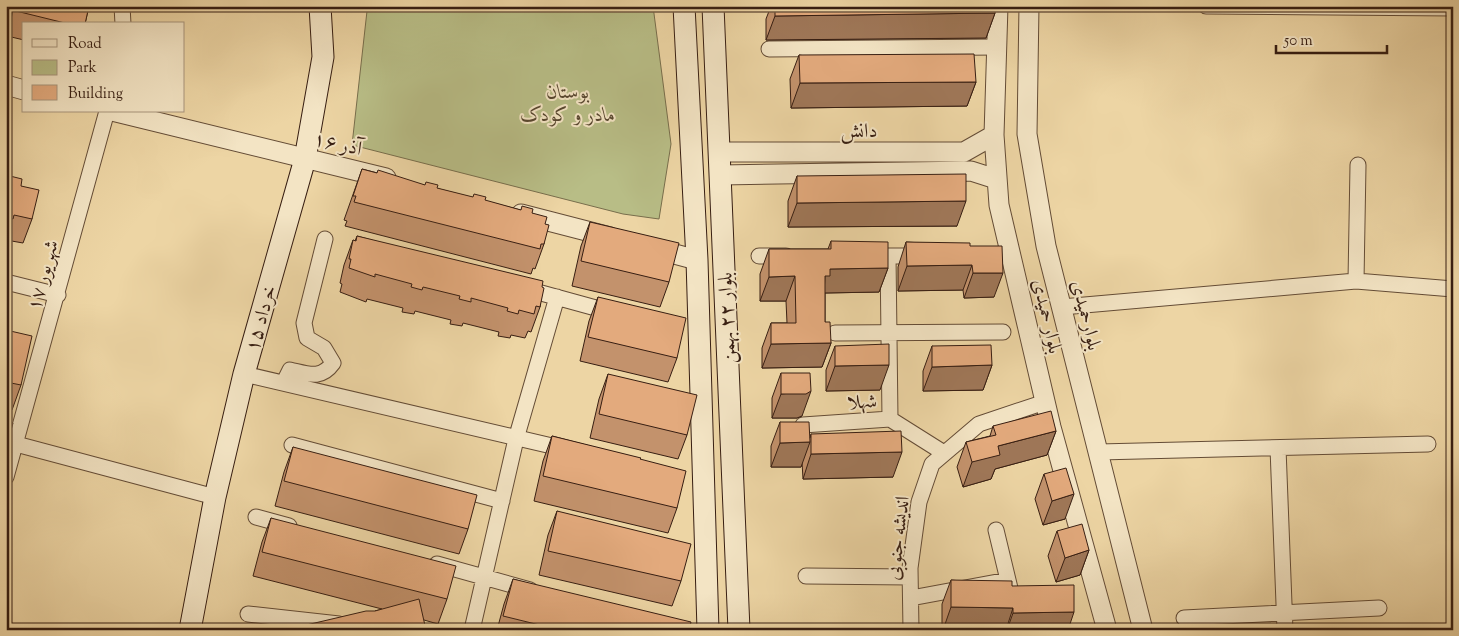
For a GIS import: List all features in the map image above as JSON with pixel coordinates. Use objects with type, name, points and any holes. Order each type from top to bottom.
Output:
[{"type":"main road","name":"۱۵ خرداد","points":[[190,630],[215,497],[244,374],[305,159],[323,58],[320,6]]},
{"type":"main road","name":"بلوار ۲۲ بهمن","points":[[684,6],[698,260],[708,630]]},
{"type":"main road","name":"بلوار ۲۲ بهمن","points":[[713,6],[739,630]]},
{"type":"main road","points":[[701,396],[729,394]]},
{"type":"street","points":[[122,6],[123,22]]},
{"type":"street","name":"بلوار حمیدی","points":[[998,6],[994,135],[999,205],[1045,402],[1107,630]]},
{"type":"street","name":"بلوارحمیدی","points":[[1029,6],[1028,134],[1046,246],[1143,630]]},
{"type":"street","points":[[1206,6],[1453,8]]},
{"type":"street","points":[[769,50],[997,48]]},
{"type":"street","points":[[6,85],[22,89]]},
{"type":"street","name":"۱۷ شهریور","points":[[6,477],[58,296],[107,112]]},
{"type":"street","name":"۱۶ آذر","points":[[116,112],[403,182]]},
{"type":"street","name":"دانش","points":[[720,152],[964,152],[994,135]]},
{"type":"street","points":[[1356,282],[1358,165]]},
{"type":"street","points":[[721,175],[971,171],[996,179]]},
{"type":"street","points":[[508,210],[698,260]]},
{"type":"street","points":[[284,382],[290,370],[316,376],[326,372],[333,363],[324,348],[307,338],[304,323],[325,239]]},
{"type":"street","points":[[759,256],[799,256]]},
{"type":"street","points":[[858,256],[937,256]]},
{"type":"street","points":[[888,256],[890,419]]},
{"type":"street","points":[[6,282],[58,296]]},
{"type":"street","points":[[1062,307],[1356,282],[1453,289]]},
{"type":"street","points":[[511,285],[628,316]]},
{"type":"street","points":[[472,630],[516,438],[557,297]]},
{"type":"street","points":[[835,333],[1003,332]]},
{"type":"street","points":[[244,374],[581,452]]},
{"type":"street","name":"اندیشه جنوبی","points":[[911,630],[910,576],[919,502],[932,464],[979,424],[1045,402]]},
{"type":"street","name":"شهلا","points":[[803,425],[890,419],[944,453]]},
{"type":"street","points":[[16,444],[215,497]]},
{"type":"street","points":[[1098,452],[1428,444]]},
{"type":"street","points":[[292,445],[502,501]]},
{"type":"street","points":[[1278,448],[1285,630]]},
{"type":"street","points":[[256,517],[304,530]]},
{"type":"street","points":[[996,530],[1013,602]]},
{"type":"street","points":[[418,559],[548,595]]},
{"type":"street","points":[[806,576],[910,576]]},
{"type":"street","points":[[911,598],[1008,580]]},
{"type":"street","points":[[1184,618],[1379,608]]},
{"type":"street","points":[[248,614],[328,626],[354,626]]},
{"type":"green space","name":"بوستان مادر و کودک","points":[[399,6],[653,6],[671,144],[659,219],[623,214],[352,145],[367,11]]},
{"type":"building","points":[[17,6],[89,6],[85,22],[61,22],[16,11]]},
{"type":"building","points":[[775,6],[995,6],[995,13],[775,16]]},
{"type":"building","points":[[974,54],[976,82],[800,83],[799,55]]},
{"type":"building","points":[[362,169],[377,173],[378,170],[425,185],[426,182],[438,185],[437,188],[473,197],[474,194],[486,197],[485,200],[521,210],[522,206],[533,209],[532,213],[547,217],[545,224],[549,225],[544,244],[541,244],[540,249],[354,202],[356,196],[353,196]]},
{"type":"building","points":[[966,174],[966,201],[797,203],[797,176]]},
{"type":"building","points":[[6,175],[22,179],[21,186],[39,190],[32,219],[14,215],[13,219],[6,217]]},
{"type":"building","points":[[590,222],[679,243],[669,282],[581,261]]},
{"type":"building","points":[[357,236],[543,281],[542,287],[544,288],[540,307],[536,306],[534,314],[519,310],[518,314],[507,311],[508,308],[471,298],[471,302],[459,299],[460,296],[423,287],[422,290],[411,287],[412,284],[375,274],[375,277],[349,268],[353,240],[356,241]]},
{"type":"building","points":[[831,241],[888,242],[888,268],[830,269],[830,276],[825,276],[825,322],[830,322],[831,343],[771,344],[771,323],[796,323],[795,276],[769,277],[769,249],[831,249]]},
{"type":"building","points":[[906,242],[970,243],[970,246],[1002,246],[1003,273],[973,273],[972,265],[907,266]]},
{"type":"building","points":[[598,297],[686,318],[677,358],[588,337]]},
{"type":"building","points":[[6,330],[32,336],[21,385],[6,382]]},
{"type":"building","points":[[889,344],[889,365],[835,366],[835,346]]},
{"type":"building","points":[[991,345],[992,365],[932,367],[932,346]]},
{"type":"building","points":[[781,373],[810,373],[811,391],[806,394],[781,394]]},
{"type":"building","points":[[608,374],[697,395],[687,435],[599,414]]},
{"type":"building","points":[[1051,411],[1056,431],[998,446],[1000,455],[972,462],[966,442],[996,435],[993,426]]},
{"type":"building","points":[[6,421],[13,423],[6,449]]},
{"type":"building","points":[[780,422],[809,422],[810,442],[780,443]]},
{"type":"building","points":[[901,431],[902,452],[811,454],[811,434]]},
{"type":"building","points":[[552,436],[686,471],[677,508],[543,476]]},
{"type":"building","points":[[293,447],[477,495],[468,529],[284,481]]},
{"type":"building","points":[[1066,468],[1074,494],[1052,501],[1044,474]]},
{"type":"building","points":[[557,511],[691,544],[681,581],[548,551]]},
{"type":"building","points":[[271,518],[456,566],[447,599],[262,552]]},
{"type":"building","points":[[1082,524],[1089,550],[1065,558],[1057,531]]},
{"type":"building","points":[[513,579],[691,622],[689,630],[560,630],[503,616]]},
{"type":"building","points":[[951,580],[1012,581],[1012,586],[1074,585],[1074,612],[1013,613],[1013,608],[951,607]]},
{"type":"building","points":[[419,599],[426,630],[285,630],[366,611],[375,611]]}]
